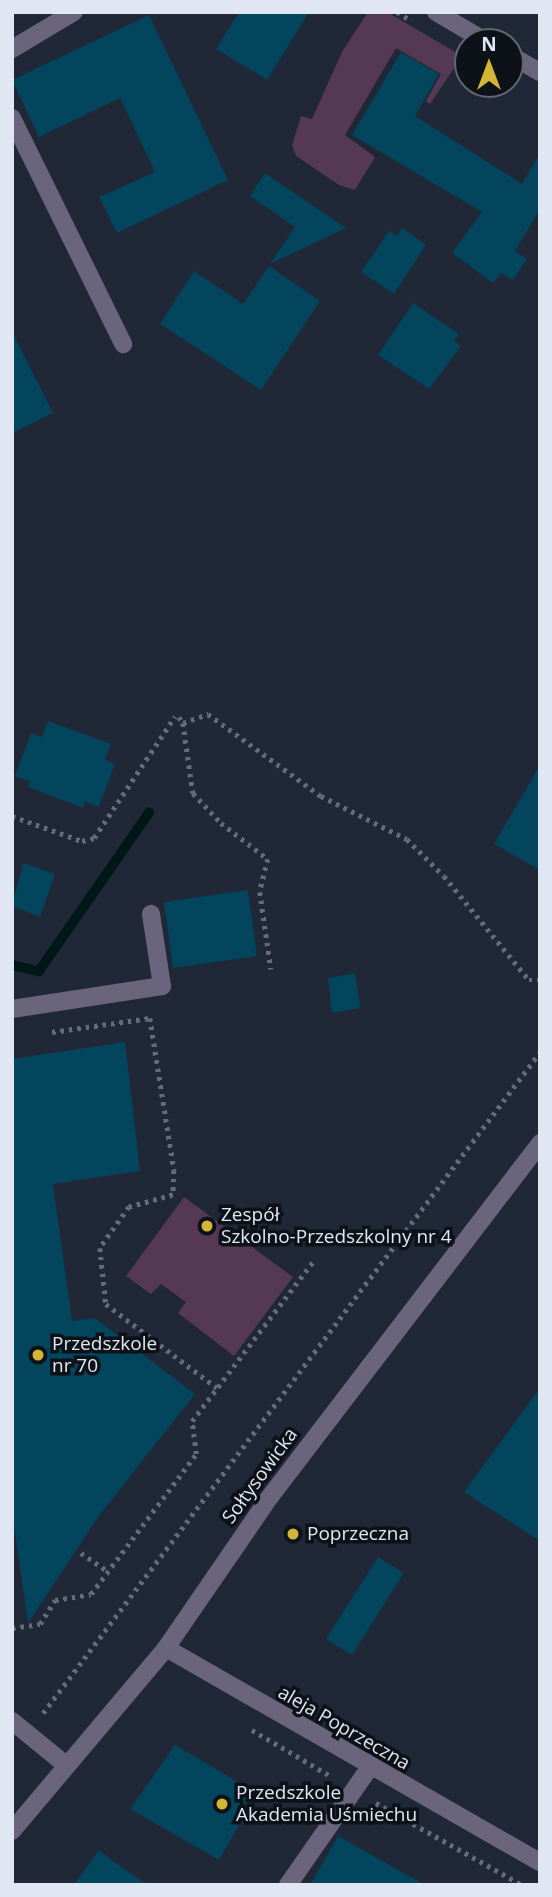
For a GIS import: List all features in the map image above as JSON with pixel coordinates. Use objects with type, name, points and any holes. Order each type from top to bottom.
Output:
[{"type":"street","points":[[12,49],[74,12]]},
{"type":"street","points":[[436,12],[463,28]]},
{"type":"street","points":[[524,63],[540,72]]},
{"type":"street","points":[[12,118],[123,344]]},
{"type":"street","points":[[12,1009],[162,986],[151,915]]},
{"type":"street","name":"Sołtysowicka","points":[[12,1831],[166,1648],[269,1498],[540,1143]]},
{"type":"street","name":"aleja Poprzeczna","points":[[166,1648],[540,1862]]},
{"type":"street","points":[[12,1721],[66,1765]]},
{"type":"street","points":[[288,1885],[370,1767]]},
{"type":"path","points":[[183,723],[208,715],[321,796],[407,839],[444,876],[529,980],[540,980]]},
{"type":"path","points":[[12,816],[82,841],[94,838],[177,716],[183,723],[193,793],[221,823],[268,859],[260,892],[271,969]]},
{"type":"path","points":[[40,1034],[150,1018],[174,1170],[173,1195],[129,1207],[100,1248],[106,1304],[217,1388]]},
{"type":"path","points":[[27,1733],[540,1052]]},
{"type":"path","points":[[12,1628],[40,1624],[55,1601],[91,1594],[196,1454],[192,1421],[315,1259]]},
{"type":"path","points":[[81,1553],[108,1571]]},
{"type":"shaded area","points":[[368,12],[387,12],[454,51],[454,68],[430,104],[426,101],[441,74],[396,48],[345,135],[375,157],[355,190],[339,185],[296,156],[292,145],[301,116],[312,119],[342,52]]},
{"type":"shaded area","points":[[184,1197],[293,1277],[234,1356],[178,1313],[186,1302],[161,1284],[151,1294],[126,1276]]},
{"type":"building","points":[[239,12],[309,12],[267,80],[216,49]]},
{"type":"building","points":[[149,15],[228,180],[117,233],[99,197],[155,172],[120,98],[39,137],[12,80]]},
{"type":"building","points":[[401,52],[439,74],[415,116],[522,184],[540,153],[540,209],[515,251],[527,259],[513,280],[501,273],[493,283],[452,253],[482,212],[352,135]]},
{"type":"building","points":[[265,173],[346,228],[270,264],[295,227],[250,196]]},
{"type":"building","points":[[402,228],[426,245],[394,294],[361,272],[389,231],[397,236]]},
{"type":"building","points":[[269,266],[320,301],[261,390],[160,324],[194,271],[243,304]]},
{"type":"building","points":[[413,303],[459,334],[454,341],[461,346],[429,389],[378,355]]},
{"type":"building","points":[[12,332],[53,413],[12,433]]},
{"type":"building","points":[[48,721],[111,744],[105,760],[115,764],[99,807],[85,802],[83,808],[28,787],[30,782],[15,776],[31,733],[42,737]]},
{"type":"building","points":[[540,765],[540,870],[494,844]]},
{"type":"building","points":[[23,863],[55,874],[40,917],[12,906]]},
{"type":"building","points":[[248,890],[257,956],[173,968],[164,902]]},
{"type":"building","points":[[355,973],[360,1008],[332,1013],[328,978]]},
{"type":"building","points":[[125,1042],[140,1171],[53,1184],[72,1321],[95,1318],[195,1394],[98,1517],[28,1623],[12,1512],[12,1059]]},
{"type":"building","points":[[540,1388],[540,1541],[464,1492]]},
{"type":"building","points":[[378,1557],[404,1573],[352,1655],[326,1639]]},
{"type":"building","points":[[175,1745],[257,1793],[219,1860],[130,1809]]},
{"type":"building","points":[[338,1836],[370,1854],[425,1885],[310,1885]]},
{"type":"building","points":[[99,1850],[110,1859],[148,1885],[74,1885]]},
{"type":"waterway","points":[[12,965],[39,971],[149,813]]},
{"type":"place","name":"Zespół Szkolno-Przedszkolny nr 4","points":[[207,1226]]},
{"type":"place","name":"Przedszkole nr 70","points":[[38,1355]]},
{"type":"place","name":"Poprzeczna","points":[[293,1534]]},
{"type":"place","name":"Przedszkole Akademia Uśmiechu","points":[[222,1804]]}]
